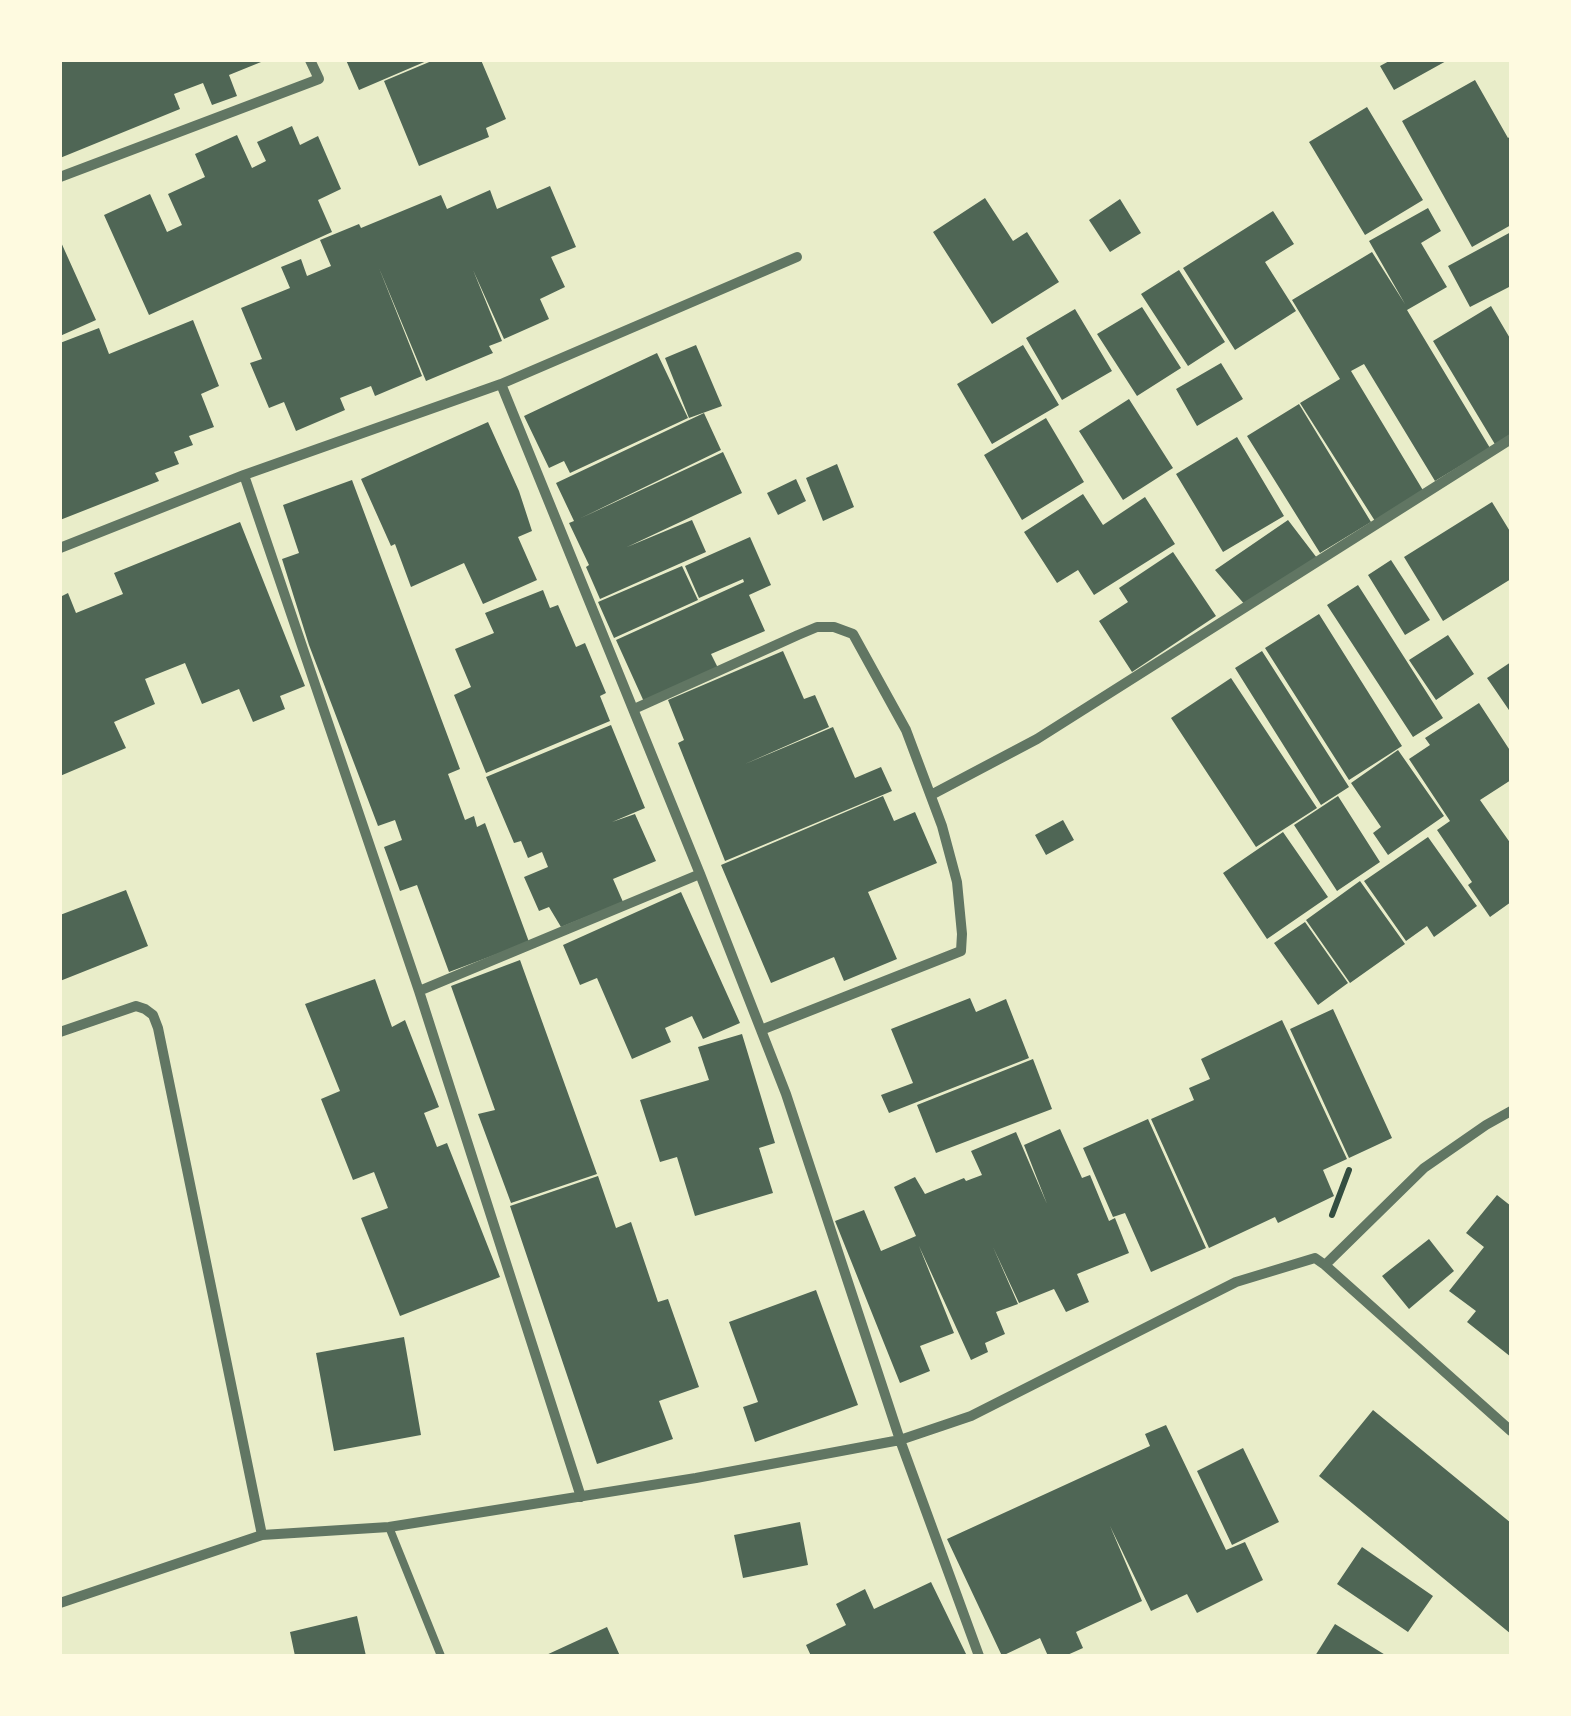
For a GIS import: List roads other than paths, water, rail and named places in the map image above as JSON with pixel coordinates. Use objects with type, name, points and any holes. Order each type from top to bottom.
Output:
[{"type":"street","points":[[60,177],[319,78],[310,60]]},
{"type":"street","points":[[60,548],[244,475],[502,384],[797,257]]},
{"type":"street","points":[[502,384],[786,1094],[900,1440],[979,1656]]},
{"type":"street","points":[[931,796],[1037,739],[1511,438]]},
{"type":"street","points":[[244,475],[419,990],[581,1497]]},
{"type":"street","points":[[634,709],[817,627],[834,627],[853,634],[906,730],[942,826],[957,882],[961,952],[761,1030]]},
{"type":"street","points":[[419,990],[700,874]]},
{"type":"street","points":[[60,1032],[136,1006],[153,1015],[262,1535]]},
{"type":"street","points":[[1326,1265],[1424,1168],[1511,1111]]},
{"type":"street","points":[[60,1603],[262,1535],[389,1527],[900,1440],[972,1416],[1236,1282],[1315,1258],[1511,1430]]},
{"type":"lane","points":[[389,1527],[442,1656]]}]
